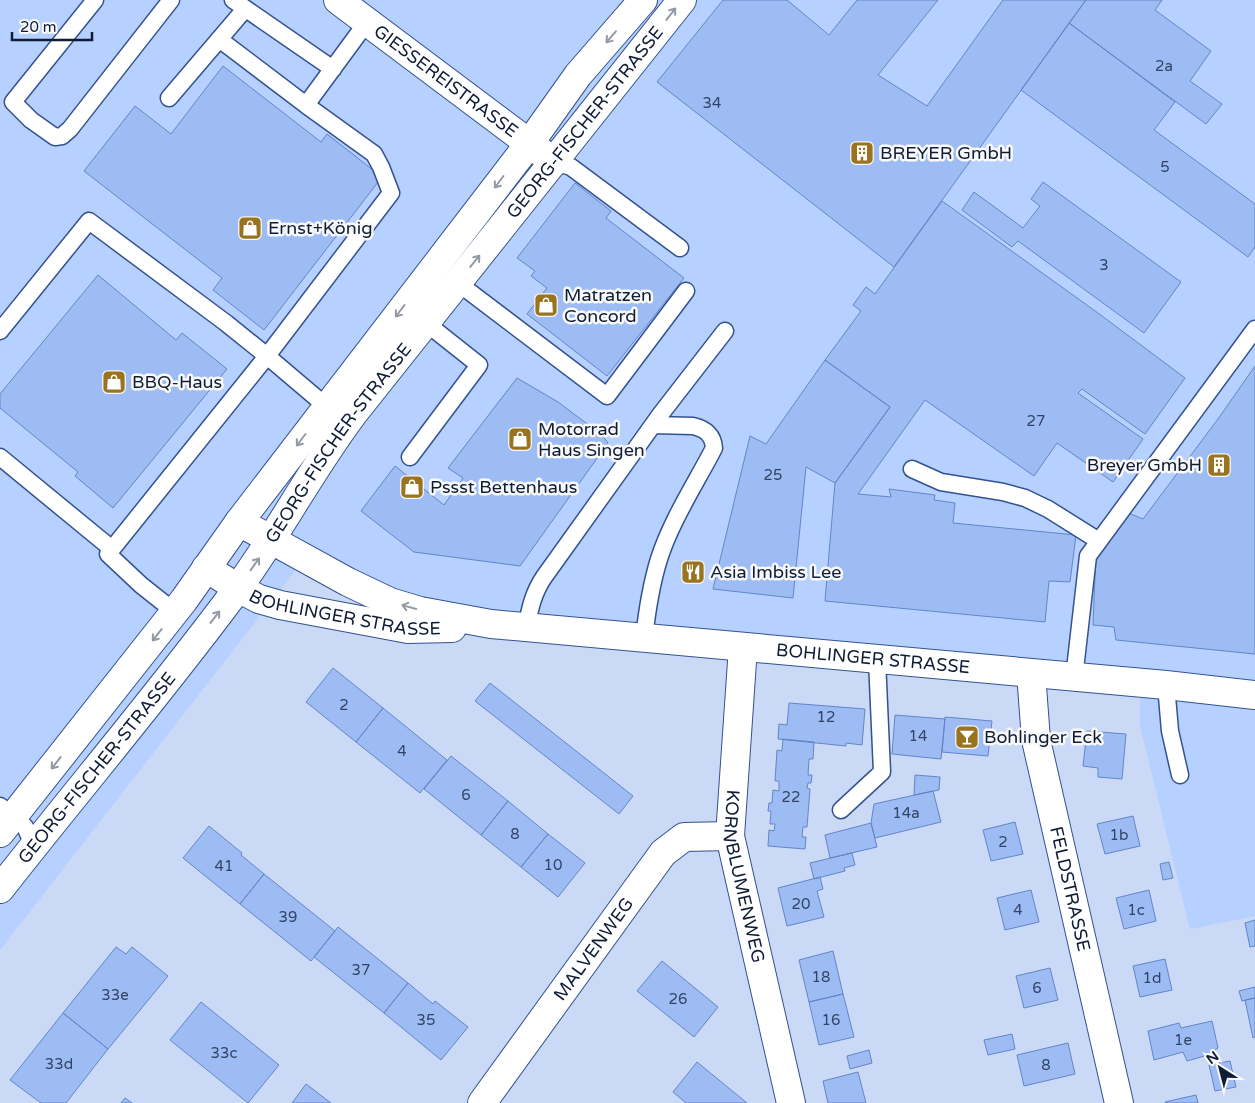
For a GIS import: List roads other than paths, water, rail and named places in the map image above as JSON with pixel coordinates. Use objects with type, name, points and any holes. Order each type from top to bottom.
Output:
[{"type":"street","name":"GIESSEREISTRASSE","points":[[338,0],[554,162]]},
{"type":"street","name":"GEORG-FISCHER-STRASSE","points":[[0,889],[191,651],[238,588],[271,540],[325,453],[337,415],[578,75],[643,0]]},
{"type":"street","name":"GEORG-FISCHER-STRASSE","points":[[5,819],[175,612],[239,522],[337,415],[426,323],[682,0]]},
{"type":"street","name":"BOHLINGER STRASSE","points":[[239,522],[390,602],[491,624],[1166,685],[1255,695]]},
{"type":"street","name":"BOHLINGER STRASSE","points":[[206,568],[259,599],[280,605],[408,629],[444,629],[491,624]]},
{"type":"street","name":"KORNBLUMENWEG","points":[[743,648],[730,836],[791,1103]]},
{"type":"street","name":"FELDSTRASSE","points":[[1031,673],[1036,740],[1120,1103]]},
{"type":"street","name":"MALVENWEG","points":[[482,1103],[663,853],[684,837],[730,836]]},
{"type":"lane","points":[[95,0],[7,98],[31,120],[55,137],[62,136],[70,129],[171,0]]},
{"type":"lane","points":[[169,98],[219,39],[239,4],[333,68]]},
{"type":"lane","points":[[306,105],[368,22]]},
{"type":"lane","points":[[175,612],[141,585],[108,554],[267,356],[391,193],[374,154],[219,39]]},
{"type":"lane","points":[[554,162],[570,168],[680,248]]},
{"type":"lane","points":[[0,331],[89,221],[267,356],[337,415]]},
{"type":"lane","points":[[458,283],[607,396],[686,290]]},
{"type":"lane","points":[[410,457],[480,365],[426,323]]},
{"type":"lane","points":[[1074,678],[1088,556],[1255,329]]},
{"type":"lane","points":[[526,628],[532,599],[537,587],[653,425],[725,331]]},
{"type":"lane","points":[[644,638],[649,597],[659,558],[672,527],[714,448],[714,439],[699,427],[653,425]]},
{"type":"lane","points":[[0,457],[112,549]]},
{"type":"lane","points":[[912,469],[941,482],[1003,492],[1025,498],[1048,509],[1098,541]]},
{"type":"lane","points":[[841,810],[882,772],[877,660]]},
{"type":"lane","points":[[1166,685],[1170,731],[1180,775]]},
{"type":"lane","points":[[5,819],[25,827],[34,846]]},
{"type":"place","name":"BREYER GmbH","points":[[862,153]]},
{"type":"place","name":"Ernst+König","points":[[250,228]]},
{"type":"place","name":"Matratzen Concord","points":[[546,305]]},
{"type":"place","name":"BBQ-Haus","points":[[114,382]]},
{"type":"place","name":"Motorrad Haus Singen","points":[[520,439]]},
{"type":"place","name":"Breyer GmbH","points":[[1219,465]]},
{"type":"place","name":"Pssst Bettenhaus","points":[[412,487]]},
{"type":"place","name":"Asia Imbiss Lee","points":[[693,572]]},
{"type":"place","name":"Bohlinger Eck","points":[[967,737]]}]
